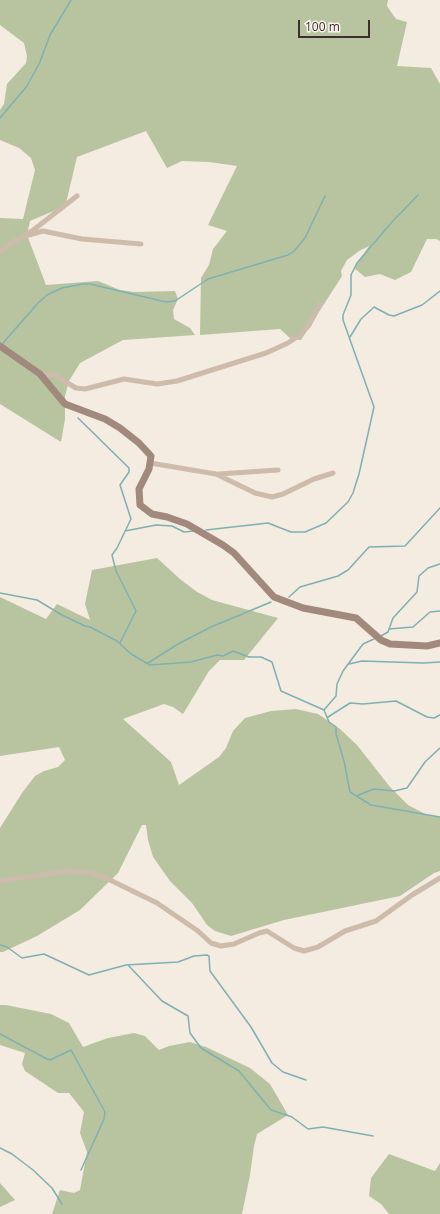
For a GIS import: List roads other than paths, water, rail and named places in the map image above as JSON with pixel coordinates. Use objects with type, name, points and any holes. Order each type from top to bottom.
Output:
[{"type":"street","points":[[0,252],[8,244],[22,237],[77,196]]},
{"type":"street","points":[[22,237],[43,231],[82,239],[141,244]]},
{"type":"street","points":[[40,374],[54,375],[76,388],[85,389],[124,380],[151,384],[170,382],[266,353],[288,343],[301,334],[309,325],[320,304]]},
{"type":"street","points":[[0,346],[40,374],[65,404],[105,419],[130,435],[151,456],[149,469],[139,489],[138,498],[140,505],[152,514],[167,517],[187,524],[223,545],[234,553],[274,597],[303,608],[356,618],[381,640],[390,644],[427,646],[440,643]]},
{"type":"street","points":[[150,463],[216,474],[278,470]]},
{"type":"street","points":[[216,474],[255,493],[272,497],[314,479],[333,473]]},
{"type":"street","points":[[0,881],[74,871],[90,873],[106,878],[157,903],[198,931],[211,943],[221,946],[234,944],[259,933],[268,931],[294,948],[304,952],[318,947],[345,932],[376,921],[412,895],[440,878]]},
{"type":"waterway","points":[[0,118],[27,86],[40,62],[50,35],[71,0]]},
{"type":"waterway","points":[[206,530],[268,523],[291,532],[305,532],[326,523],[348,502],[353,493],[359,474],[374,407],[343,320],[343,315],[351,295],[351,275],[357,263],[391,223],[418,195]]},
{"type":"waterway","points":[[3,343],[38,303],[47,295],[62,288],[90,284],[166,302],[175,301],[208,279],[288,255],[294,251],[305,238],[325,196]]},
{"type":"waterway","points":[[350,337],[361,319],[374,307],[394,316],[422,305],[440,291]]},
{"type":"waterway","points":[[78,418],[129,468],[129,472],[120,485],[131,519],[112,555],[116,571],[136,611],[120,643]]},
{"type":"waterway","points":[[289,597],[300,587],[338,576],[348,570],[369,547],[405,546],[440,508]]},
{"type":"waterway","points":[[125,531],[156,525],[172,526],[184,532],[194,531]]},
{"type":"waterway","points":[[381,636],[388,632],[393,618],[417,592],[419,576],[428,568],[440,564]]},
{"type":"waterway","points":[[0,593],[37,600],[62,615],[117,641],[131,654],[150,665],[191,662],[217,655],[223,656],[233,651],[249,657],[261,657],[272,662],[281,691],[324,710],[329,722],[336,727],[336,734],[344,761],[350,792],[371,805],[440,817]]},
{"type":"waterway","points":[[148,663],[178,644],[211,627],[271,602]]},
{"type":"waterway","points":[[389,629],[413,627],[430,612],[440,611]]},
{"type":"waterway","points":[[324,710],[336,696],[337,684],[343,671],[363,644],[374,639]]},
{"type":"waterway","points":[[349,664],[362,661],[423,663],[440,662]]},
{"type":"waterway","points":[[328,717],[350,703],[363,704],[396,701],[427,717],[434,718],[440,715]]},
{"type":"waterway","points":[[356,796],[374,789],[394,791],[407,788],[425,762],[440,748]]},
{"type":"waterway","points":[[0,945],[7,947],[22,958],[44,954],[89,975],[126,965],[178,962],[194,956],[207,955],[209,956],[210,971],[251,1027],[272,1063],[283,1072],[306,1080]]},
{"type":"waterway","points":[[128,965],[162,1001],[188,1016],[190,1033],[201,1048],[239,1071],[271,1110],[292,1117],[308,1129],[323,1127],[373,1136]]},
{"type":"waterway","points":[[0,1034],[50,1060],[71,1050],[105,1112],[104,1119],[81,1170]]},
{"type":"waterway","points":[[0,1148],[12,1154],[33,1170],[52,1188],[62,1204]]}]
